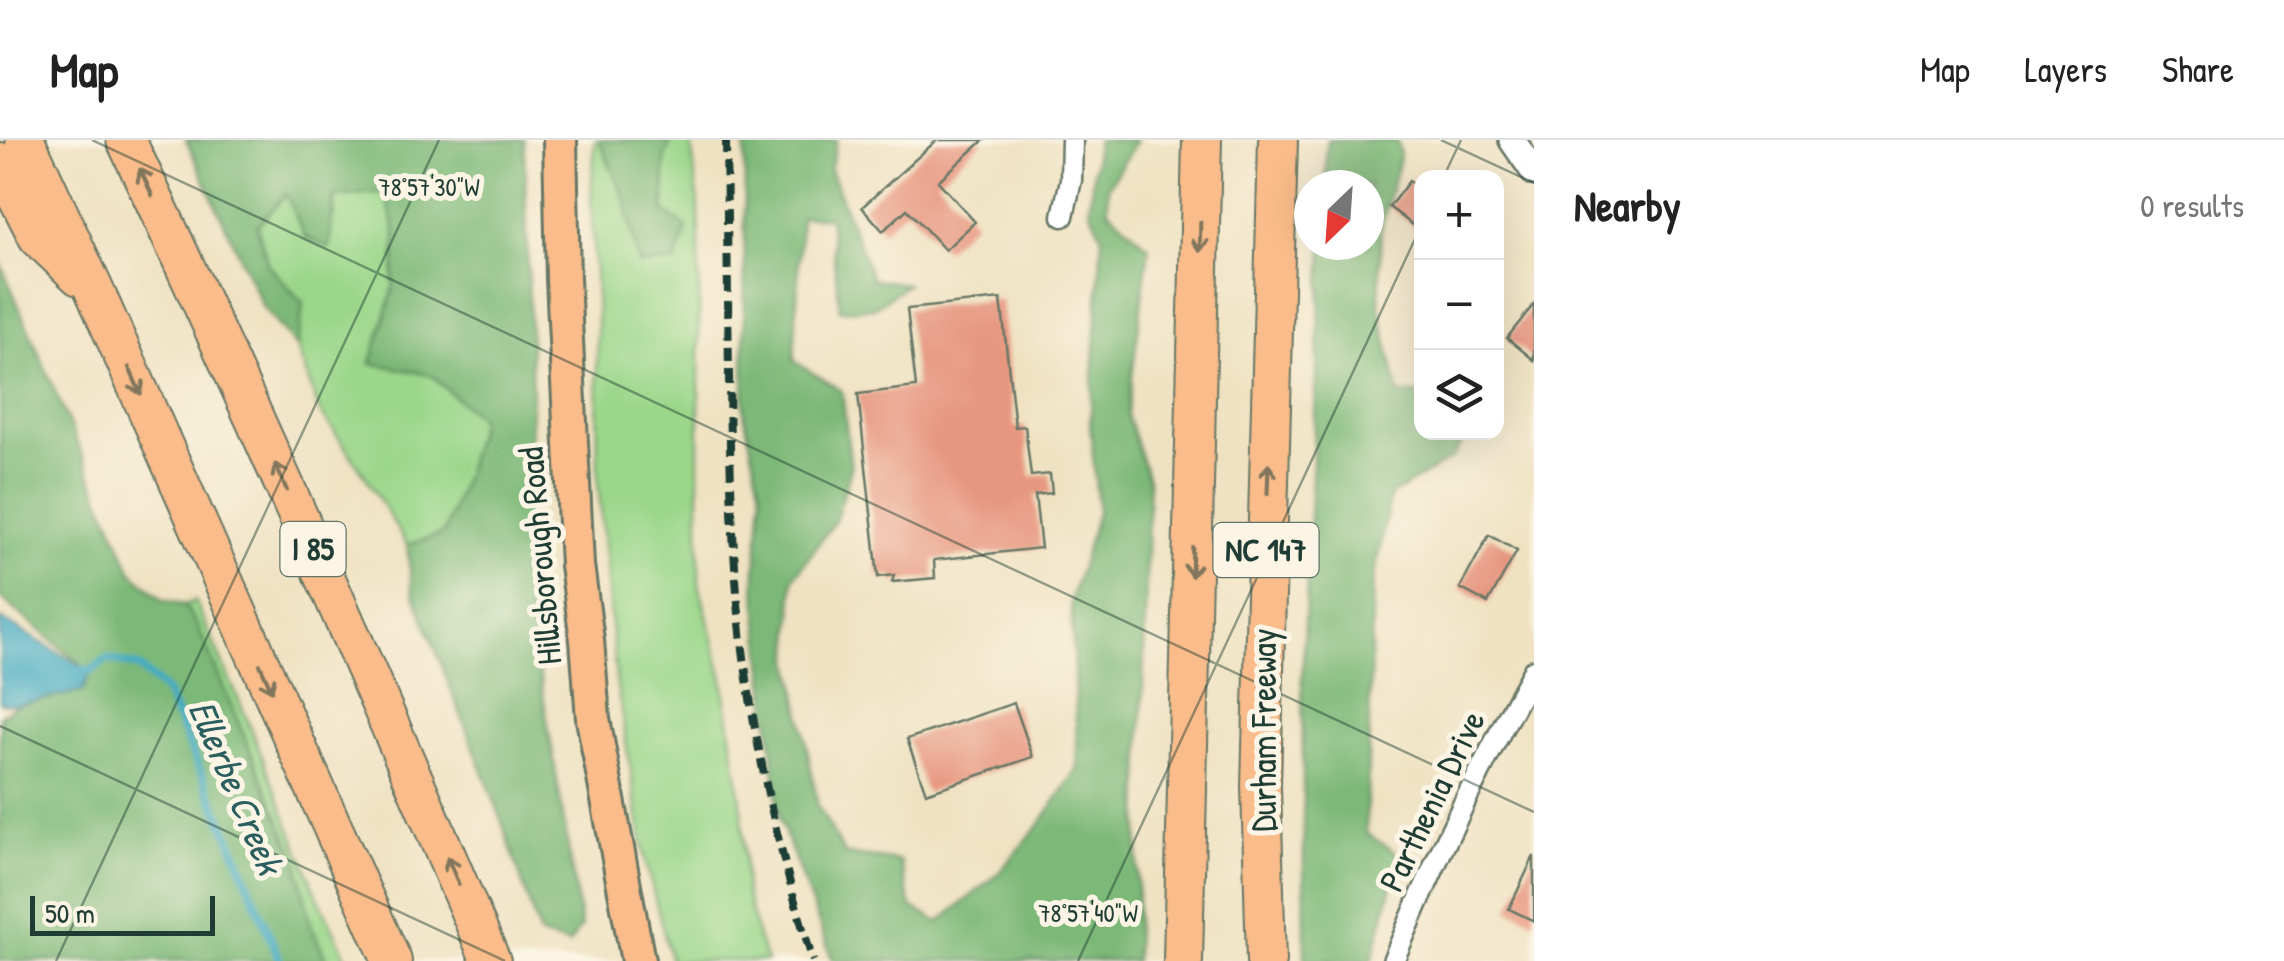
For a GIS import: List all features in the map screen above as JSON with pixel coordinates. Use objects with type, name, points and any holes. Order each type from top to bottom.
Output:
[{"type":"highway","points":[[25,140],[392,961]]},
{"type":"highway","name":"I 85","points":[[126,140],[350,632],[492,961]]},
{"type":"highway","name":"Durham Freeway","points":[[1182,961],[1202,140]]},
{"type":"highway","name":"Durham Freeway","points":[[1266,961],[1262,766],[1278,140]]},
{"type":"highway","points":[[0,162],[38,237],[95,292]]},
{"type":"main road","name":"Hillsborough Road","points":[[560,140],[562,279],[576,565],[593,719],[638,961]]},
{"type":"street","points":[[1063,216],[1072,180],[1072,140]]},
{"type":"street","points":[[1512,140],[1534,172]]},
{"type":"street","name":"Parthenia Drive","points":[[1393,961],[1447,840],[1534,670]]},
{"type":"green space","points":[[186,140],[524,140],[532,398],[524,579],[581,926],[569,944],[540,936],[498,810],[412,589],[407,545],[444,533],[480,419],[431,375],[371,363],[393,291],[396,233],[385,192],[334,197],[329,248],[305,237],[286,194],[257,226],[268,265],[303,303],[297,348],[263,307]]},
{"type":"green space","points":[[595,140],[599,140],[625,199],[640,265],[664,212],[665,155],[672,140],[691,140],[699,212],[699,584],[723,679],[742,809],[746,894],[767,961],[671,961],[645,859],[616,679],[598,481],[597,314],[591,199]]},
{"type":"green space","points":[[599,140],[672,140],[665,156],[664,212],[687,227],[676,262],[639,265],[625,199]]},
{"type":"green space","points":[[745,140],[837,140],[830,170],[872,279],[907,284],[874,308],[840,310],[829,217],[801,217],[794,361],[842,391],[851,469],[835,521],[793,579],[791,660],[818,806],[845,854],[900,861],[911,907],[939,922],[997,875],[1041,823],[1078,768],[1071,599],[1098,510],[1090,424],[1102,236],[1089,209],[1097,140],[1137,140],[1108,187],[1108,210],[1149,247],[1127,415],[1149,482],[1135,961],[833,961],[779,817],[755,583],[762,497],[744,414]]},
{"type":"green space","points":[[1327,140],[1397,140],[1400,155],[1384,216],[1384,170],[1326,170]]},
{"type":"green space","points":[[385,191],[396,233],[393,291],[371,362],[431,375],[480,419],[444,533],[407,545],[319,410],[297,348],[303,303],[268,265],[257,226],[286,193],[305,237],[334,215],[334,197]]},
{"type":"green space","points":[[1322,260],[1380,260],[1379,307],[1399,394],[1414,394],[1414,440],[1464,440],[1452,458],[1391,495],[1373,581],[1366,833],[1400,855],[1372,961],[1305,961],[1302,683]]},
{"type":"green space","points":[[0,262],[132,572],[162,599],[184,605],[197,625],[298,863],[310,923],[327,961],[0,961],[0,716],[17,705],[82,691],[90,672],[0,597]]},
{"type":"green space","points":[[195,601],[348,961],[327,961],[310,923],[298,863],[197,625],[184,605]]},
{"type":"water","points":[[0,618],[90,671],[83,691],[17,705],[0,703]]},
{"type":"building","points":[[937,140],[984,140],[938,181],[975,222],[945,250],[907,209],[883,231],[862,207]]},
{"type":"building","points":[[1409,181],[1414,185],[1414,226],[1389,207]]},
{"type":"building","points":[[1001,299],[1015,427],[1025,426],[1031,476],[1050,474],[1052,493],[1035,495],[1041,548],[934,560],[935,578],[892,582],[894,575],[878,577],[858,394],[916,387],[907,309]]},
{"type":"building","points":[[1534,304],[1534,360],[1507,338]]},
{"type":"building","points":[[1489,535],[1517,551],[1488,603],[1460,588]]},
{"type":"building","points":[[1014,703],[1033,757],[926,793],[907,739]]},
{"type":"building","points":[[1534,856],[1534,921],[1509,909]]},
{"type":"waterway","name":"Ellerbe Creek","points":[[83,670],[90,671],[108,659],[138,667],[166,692],[280,961]]},
{"type":"railway","points":[[726,140],[731,487],[741,635],[765,782],[813,961]]}]
